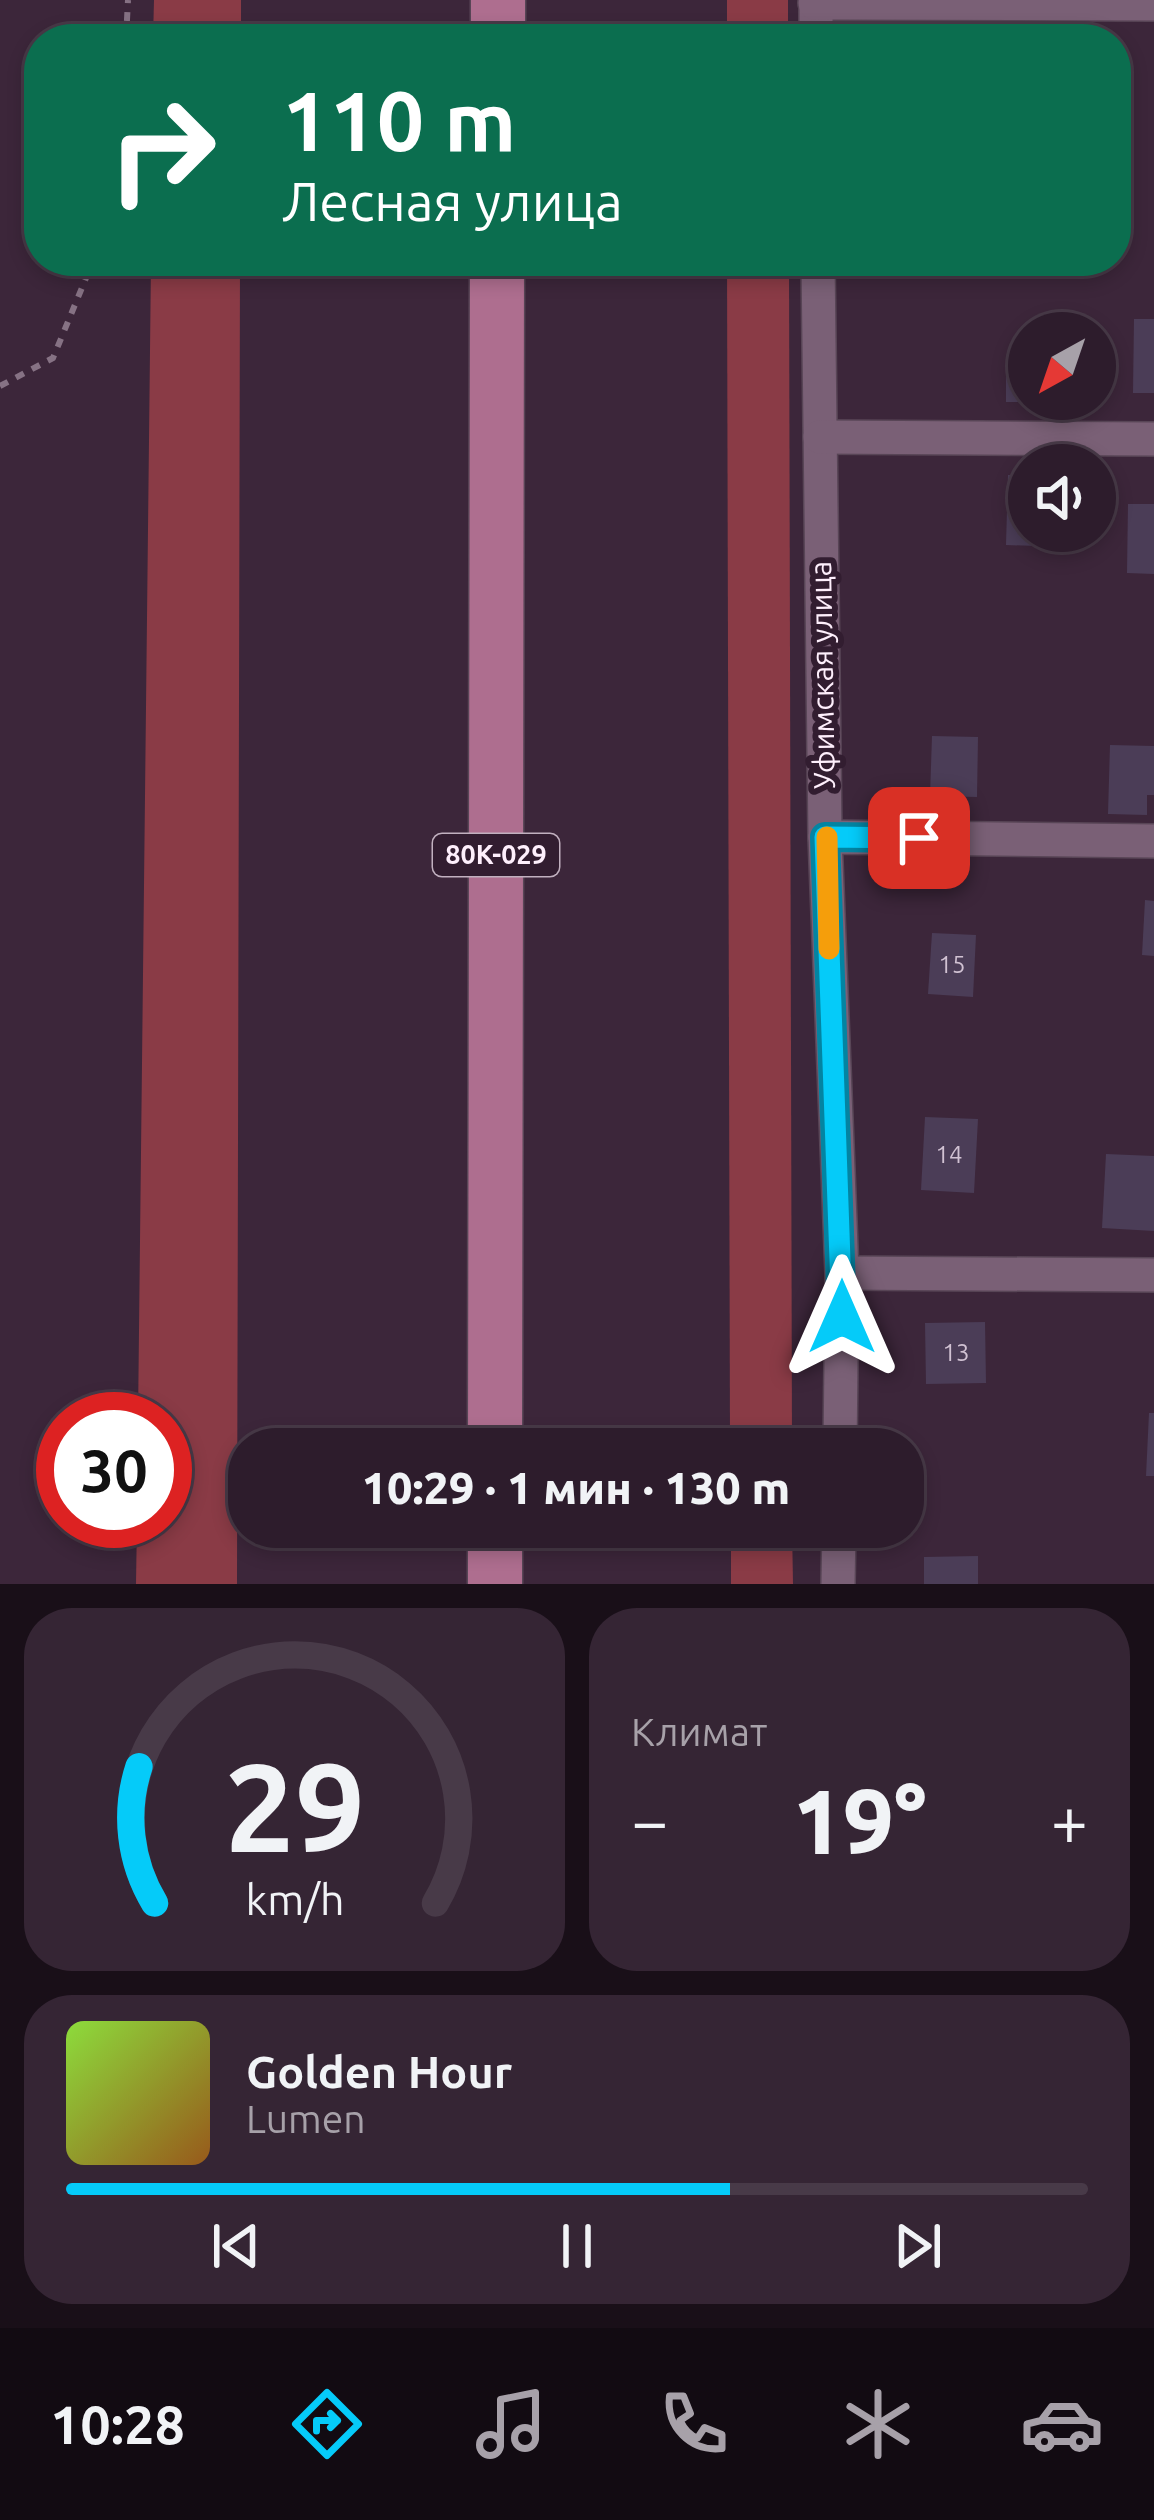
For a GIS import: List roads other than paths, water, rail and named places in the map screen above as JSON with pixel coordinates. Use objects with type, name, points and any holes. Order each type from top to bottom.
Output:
[{"type":"main road","name":"80К-029","points":[[495,1428],[497,276]]},
{"type":"main road","points":[[495,1548],[495,1584]]},
{"type":"street","points":[[815,2],[1154,4]]},
{"type":"street","name":"Уфимская улица","points":[[818,276],[825,837],[842,1273],[840,1428]]},
{"type":"street","points":[[820,437],[1154,440]]},
{"type":"street","points":[[825,837],[1154,841]]},
{"type":"street","points":[[842,1273],[1154,1275]]},
{"type":"street","points":[[838,1584],[839,1548]]}]
